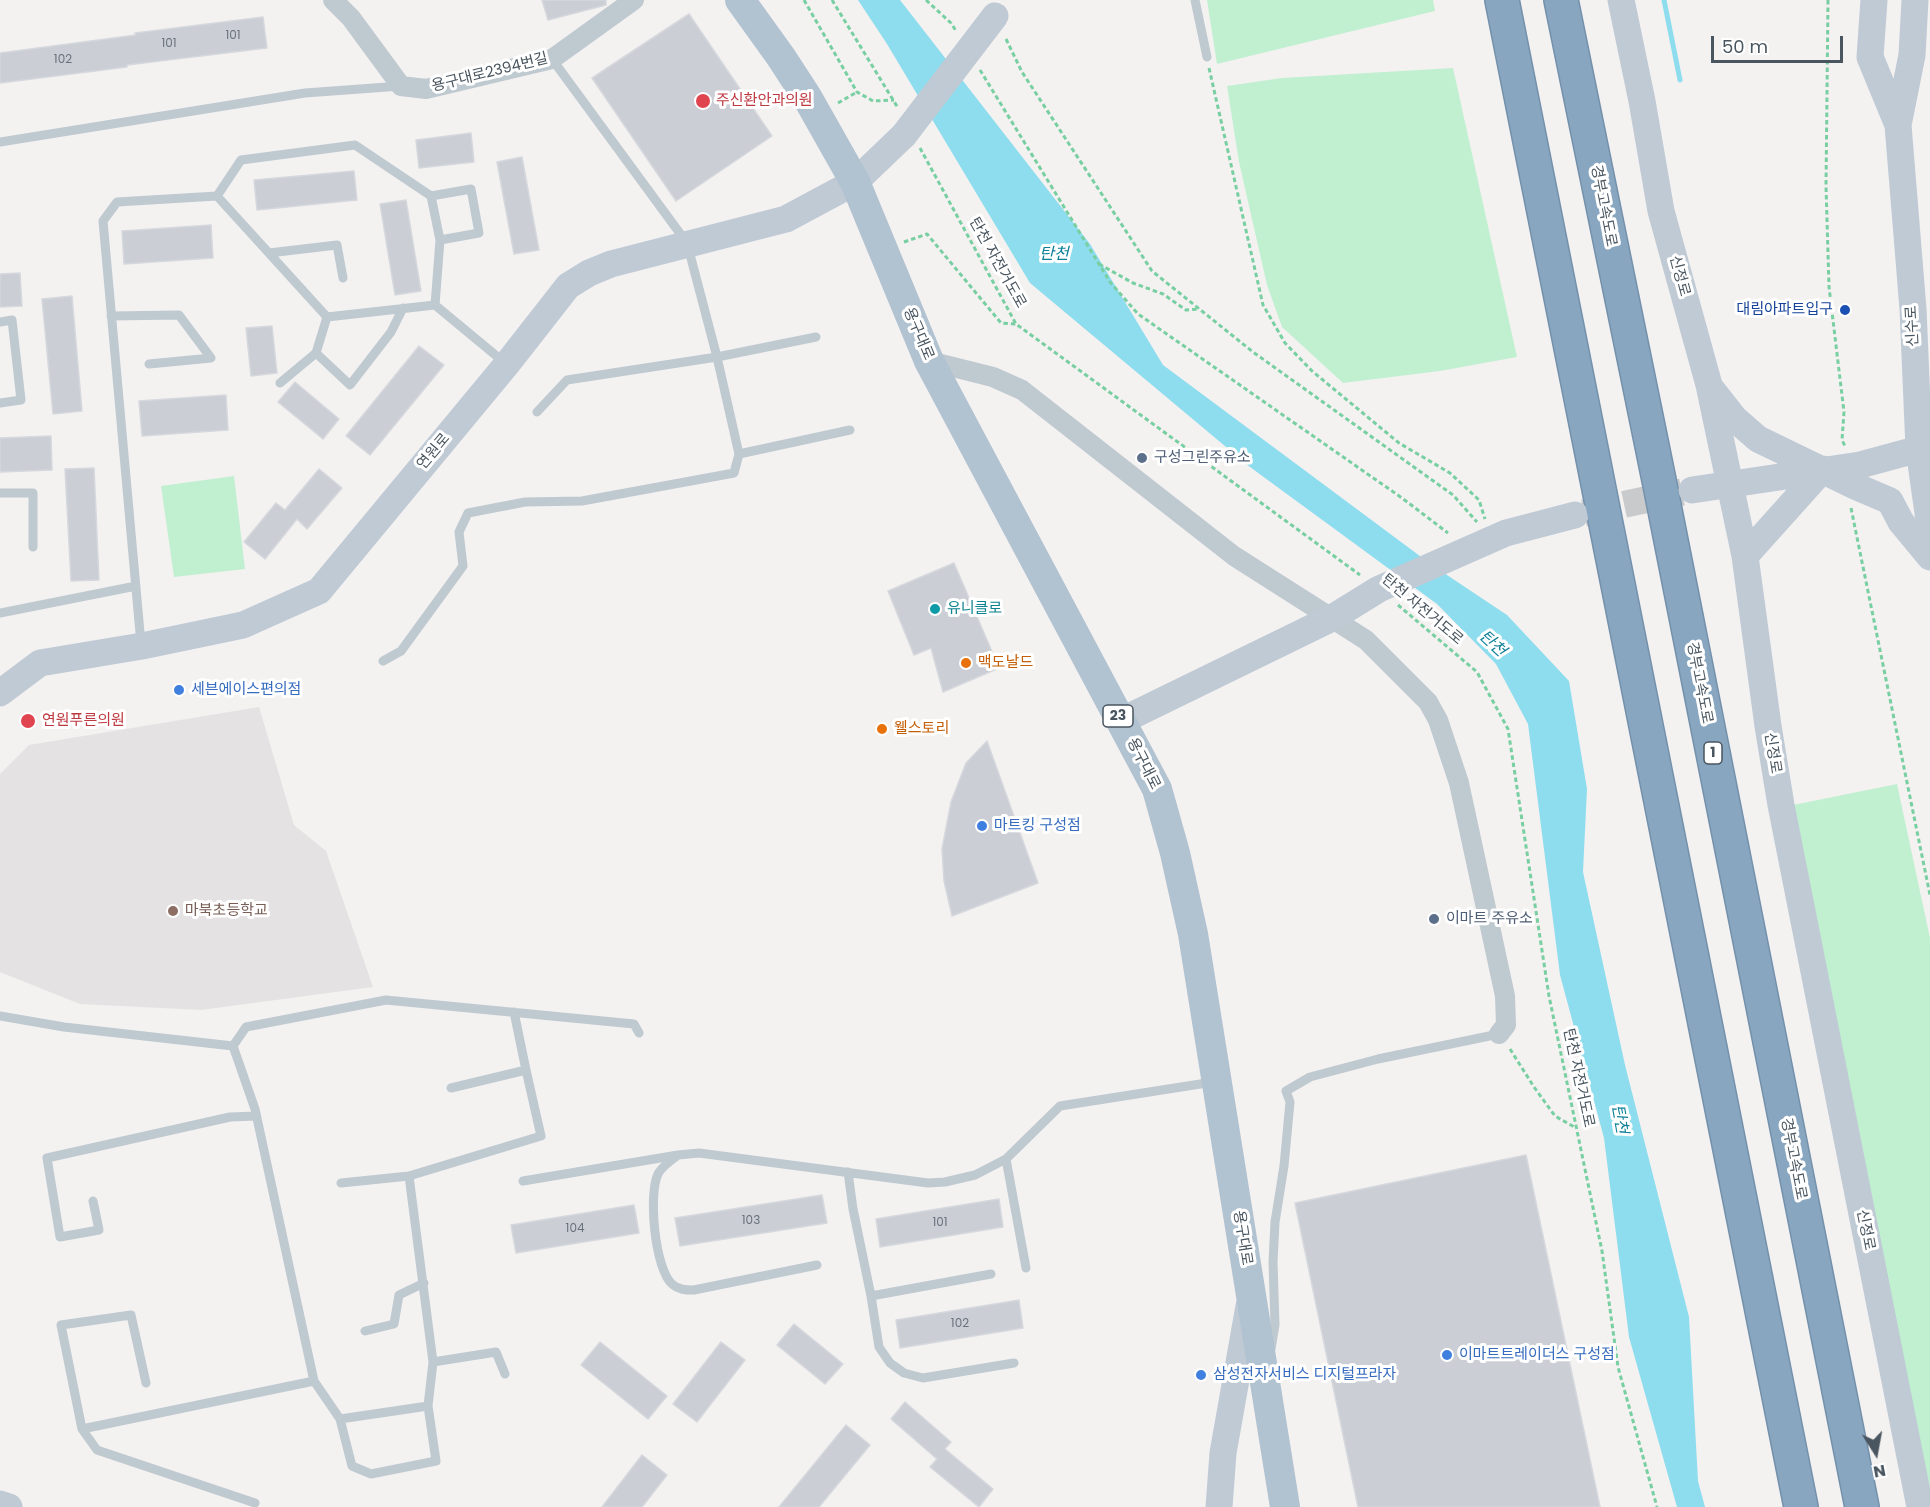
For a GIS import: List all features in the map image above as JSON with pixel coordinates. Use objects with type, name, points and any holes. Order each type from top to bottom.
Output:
[{"type":"highway","points":[[1502,0],[1801,1507]]},
{"type":"highway","name":"경부고속도로","points":[[1561,0],[1660,485],[1862,1507]]},
{"type":"main road","name":"용구대로","points":[[740,0],[765,32],[807,97],[855,182],[929,360],[1157,789],[1175,853],[1192,934],[1285,1507]]},
{"type":"street","points":[[333,0],[351,18],[401,86]]},
{"type":"street","name":"용구대로2394번길","points":[[401,86],[426,89],[552,59],[634,0]]},
{"type":"street","name":"신정로","points":[[1620,0],[1642,101],[1661,211],[1709,385],[1745,556],[1781,805],[1920,1507]]},
{"type":"street","name":"신수로","points":[[1874,0],[1870,57],[1898,125]]},
{"type":"street","name":"신수로","points":[[1915,0],[1912,55],[1898,125],[1930,527]]},
{"type":"street","name":"연원로","points":[[0,693],[40,663],[141,646],[243,625],[319,591],[507,364],[568,286],[589,273],[611,264],[786,219],[855,182],[906,129],[998,8]]},
{"type":"street","points":[[1913,309],[1930,334]]},
{"type":"street","points":[[929,360],[993,377],[1022,390],[1234,556],[1366,640],[1428,702],[1438,720],[1459,783],[1504,996],[1506,1025],[1498,1035]]},
{"type":"street","points":[[1709,385],[1735,419],[1758,439],[1890,501],[1901,522],[1930,557]]},
{"type":"street","points":[[1692,490],[1860,465],[1924,448]]},
{"type":"street","points":[[1745,556],[1823,470]]},
{"type":"street","points":[[1121,721],[1332,618],[1378,589],[1506,533],[1575,515]]},
{"type":"street","points":[[1219,1507],[1223,1453],[1251,1296]]},
{"type":"street","points":[[0,1504],[9,1507]]},
{"type":"lane","points":[[1195,0],[1207,57]]},
{"type":"lane","points":[[382,661],[401,651],[463,566],[459,532],[468,513],[525,502],[582,501],[734,473],[739,454],[717,357],[687,243],[552,59]]},
{"type":"lane","points":[[0,142],[305,93],[401,86]]},
{"type":"lane","points":[[218,196],[241,160],[355,145],[431,196],[471,189],[479,233],[440,240]]},
{"type":"lane","points":[[218,196],[327,317]]},
{"type":"lane","points":[[141,646],[103,221],[117,202],[218,196]]},
{"type":"lane","points":[[431,196],[440,240],[435,305]]},
{"type":"lane","points":[[269,253],[337,245],[343,278]]},
{"type":"lane","points":[[327,317],[435,305],[507,364]]},
{"type":"lane","points":[[316,353],[350,385],[391,332],[403,308]]},
{"type":"lane","points":[[111,316],[179,315],[211,358],[149,364]]},
{"type":"lane","points":[[280,383],[316,353],[327,317]]},
{"type":"lane","points":[[0,322],[12,320],[21,400],[0,403]]},
{"type":"lane","points":[[537,412],[567,380],[717,357],[816,338]]},
{"type":"lane","points":[[739,454],[850,430]]},
{"type":"lane","points":[[0,494],[33,493],[33,547]]},
{"type":"lane","points":[[0,613],[136,586]]},
{"type":"lane","points":[[233,1046],[246,1027],[386,1000],[634,1024],[639,1032]]},
{"type":"lane","points":[[341,1183],[409,1176],[541,1136],[514,1012]]},
{"type":"lane","points":[[0,1016],[64,1027],[233,1046]]},
{"type":"lane","points":[[1265,1381],[1275,1325],[1273,1262],[1275,1222],[1284,1166],[1290,1102],[1286,1091],[1310,1077],[1355,1065],[1498,1035]]},
{"type":"lane","points":[[233,1046],[256,1116],[315,1381],[340,1419],[352,1466],[371,1474],[436,1461],[428,1406],[433,1362],[409,1176]]},
{"type":"lane","points":[[451,1088],[526,1070]]},
{"type":"lane","points":[[523,1181],[699,1153],[928,1182],[945,1182],[975,1175],[1006,1159],[1060,1106],[1216,1081]]},
{"type":"lane","points":[[93,1201],[99,1230],[60,1237],[47,1158],[230,1117],[256,1116]]},
{"type":"lane","points":[[678,1155],[658,1172],[652,1198],[655,1233],[664,1272],[671,1283],[681,1289],[694,1290],[817,1265]]},
{"type":"lane","points":[[1006,1159],[1026,1268]]},
{"type":"lane","points":[[848,1172],[879,1347],[890,1363],[904,1373],[923,1378],[1014,1363]]},
{"type":"lane","points":[[871,1296],[991,1274]]},
{"type":"lane","points":[[365,1331],[394,1323],[399,1295],[424,1283]]},
{"type":"lane","points":[[146,1383],[131,1315],[62,1325],[82,1429],[97,1450],[255,1503]]},
{"type":"lane","points":[[433,1362],[496,1352],[505,1374]]},
{"type":"lane","points":[[82,1429],[315,1381]]},
{"type":"lane","points":[[340,1419],[428,1406]]},
{"type":"path","points":[[804,0],[857,92],[873,101],[894,100]]},
{"type":"path","name":"탄천 자전거도로","points":[[832,0],[894,100],[906,129],[1016,324],[1378,589],[1477,672],[1508,729],[1549,996],[1602,1251],[1618,1367],[1657,1507]]},
{"type":"path","points":[[926,0],[951,23],[957,33]]},
{"type":"path","points":[[998,8],[1022,72],[1152,271],[1253,352],[1453,495],[1471,548]]},
{"type":"path","points":[[1207,57],[1263,305],[1284,343],[1312,371],[1399,443],[1450,473],[1479,500],[1471,548]]},
{"type":"path","points":[[975,62],[1098,264],[1110,282],[1138,314],[1471,548]]},
{"type":"path","points":[[883,249],[927,234],[1001,323],[1016,324]]},
{"type":"path","points":[[1098,264],[1133,283],[1163,294],[1186,310],[1199,309]]},
{"type":"path","points":[[1498,1035],[1512,1050],[1555,1116],[1576,1128]]},
{"type":"shaded area","name":"마북초등학교","points":[[259,707],[294,825],[326,851],[373,987],[201,1010],[80,1004],[0,972],[0,774],[29,745]]},
{"type":"green space","points":[[1207,0],[1433,0],[1435,11],[1217,64]]},
{"type":"green space","points":[[1453,68],[1517,357],[1440,371],[1343,383],[1282,327],[1267,285],[1239,162],[1227,86],[1282,78]]},
{"type":"green space","points":[[234,476],[245,569],[174,577],[161,486]]},
{"type":"green space","points":[[1897,784],[1930,938],[1930,1493],[1793,805]]},
{"type":"water","name":"탄천","points":[[858,0],[900,0],[1090,244],[1163,365],[1432,565],[1507,615],[1569,681],[1587,789],[1583,872],[1625,1065],[1689,1317],[1698,1481],[1705,1507],[1677,1507],[1629,1337],[1604,1138],[1560,975],[1528,724],[1496,664],[1437,604],[1250,467],[1030,283],[887,44]]},
{"type":"building","points":[[542,0],[606,0],[606,5],[548,20]]},
{"type":"building","points":[[689,14],[772,136],[676,201],[592,78]]},
{"type":"building","points":[[263,17],[267,48],[0,83],[0,53]]},
{"type":"building","points":[[471,133],[474,162],[419,168],[416,140]]},
{"type":"building","points":[[522,157],[539,250],[514,254],[497,162]]},
{"type":"building","points":[[354,171],[357,200],[257,210],[254,180]]},
{"type":"building","points":[[406,200],[421,291],[395,295],[380,204]]},
{"type":"building","points":[[211,225],[213,258],[124,264],[122,231]]},
{"type":"building","points":[[20,273],[22,306],[0,307],[0,274]]},
{"type":"building","points":[[72,296],[82,411],[53,414],[42,299]]},
{"type":"building","points":[[272,326],[277,373],[251,376],[246,328]]},
{"type":"building","points":[[419,346],[444,365],[370,455],[346,436]]},
{"type":"building","points":[[295,382],[339,419],[323,439],[278,402]]},
{"type":"building","points":[[226,395],[228,430],[142,436],[139,401]]},
{"type":"building","points":[[51,436],[52,470],[0,472],[0,438]]},
{"type":"building","points":[[94,468],[99,580],[71,581],[65,469]]},
{"type":"building","points":[[319,469],[342,488],[307,529],[297,519],[265,559],[244,542],[276,503],[285,510]]},
{"type":"building","name":"유니클로","points":[[954,563],[999,668],[943,692],[931,648],[914,655],[888,591]]},
{"type":"building","name":"마트킹 구성점","points":[[987,741],[1038,883],[952,916],[944,881],[942,849],[951,802],[966,763]]},
{"type":"building","name":"이마트트레이더스 구성점","points":[[1526,1155],[1600,1507],[1358,1507],[1295,1203]]},
{"type":"building","points":[[822,1195],[827,1223],[680,1246],[675,1218]]},
{"type":"building","points":[[999,1199],[1003,1227],[880,1247],[876,1219]]},
{"type":"building","points":[[634,1205],[639,1233],[516,1253],[511,1225]]},
{"type":"building","points":[[1019,1300],[1023,1328],[900,1348],[896,1320]]},
{"type":"building","points":[[794,1324],[843,1364],[825,1384],[777,1345]]},
{"type":"building","points":[[600,1342],[667,1396],[648,1419],[581,1365]]},
{"type":"building","points":[[721,1342],[745,1360],[697,1422],[673,1404]]},
{"type":"building","points":[[905,1402],[951,1442],[945,1449],[993,1489],[979,1507],[930,1467],[937,1459],[891,1419]]},
{"type":"building","points":[[846,1425],[870,1445],[819,1507],[779,1507]]},
{"type":"building","points":[[642,1455],[667,1475],[642,1507],[602,1507]]},
{"type":"waterway","points":[[1664,0],[1680,80]]},
{"type":"tunnel","points":[[1584,513],[1682,492]]},
{"type":"place","name":"주신환안과의원","points":[[703,101]]},
{"type":"place","name":"대림아파트입구","points":[[1845,310]]},
{"type":"place","name":"구성그린주유소","points":[[1142,458]]},
{"type":"place","name":"유니클로","points":[[935,609]]},
{"type":"place","name":"맥도날드","points":[[966,663]]},
{"type":"place","name":"세븐에이스편의점","points":[[179,690]]},
{"type":"place","name":"연원푸른의원","points":[[28,721]]},
{"type":"place","name":"웰스토리","points":[[882,729]]},
{"type":"place","name":"마트킹 구성점","points":[[982,826]]},
{"type":"place","name":"마북초등학교","points":[[173,911]]},
{"type":"place","name":"이마트 주유소","points":[[1434,919]]},
{"type":"place","name":"이마트트레이더스 구성점","points":[[1447,1355]]},
{"type":"place","name":"삼성전자서비스 디지털프라자","points":[[1201,1375]]}]
